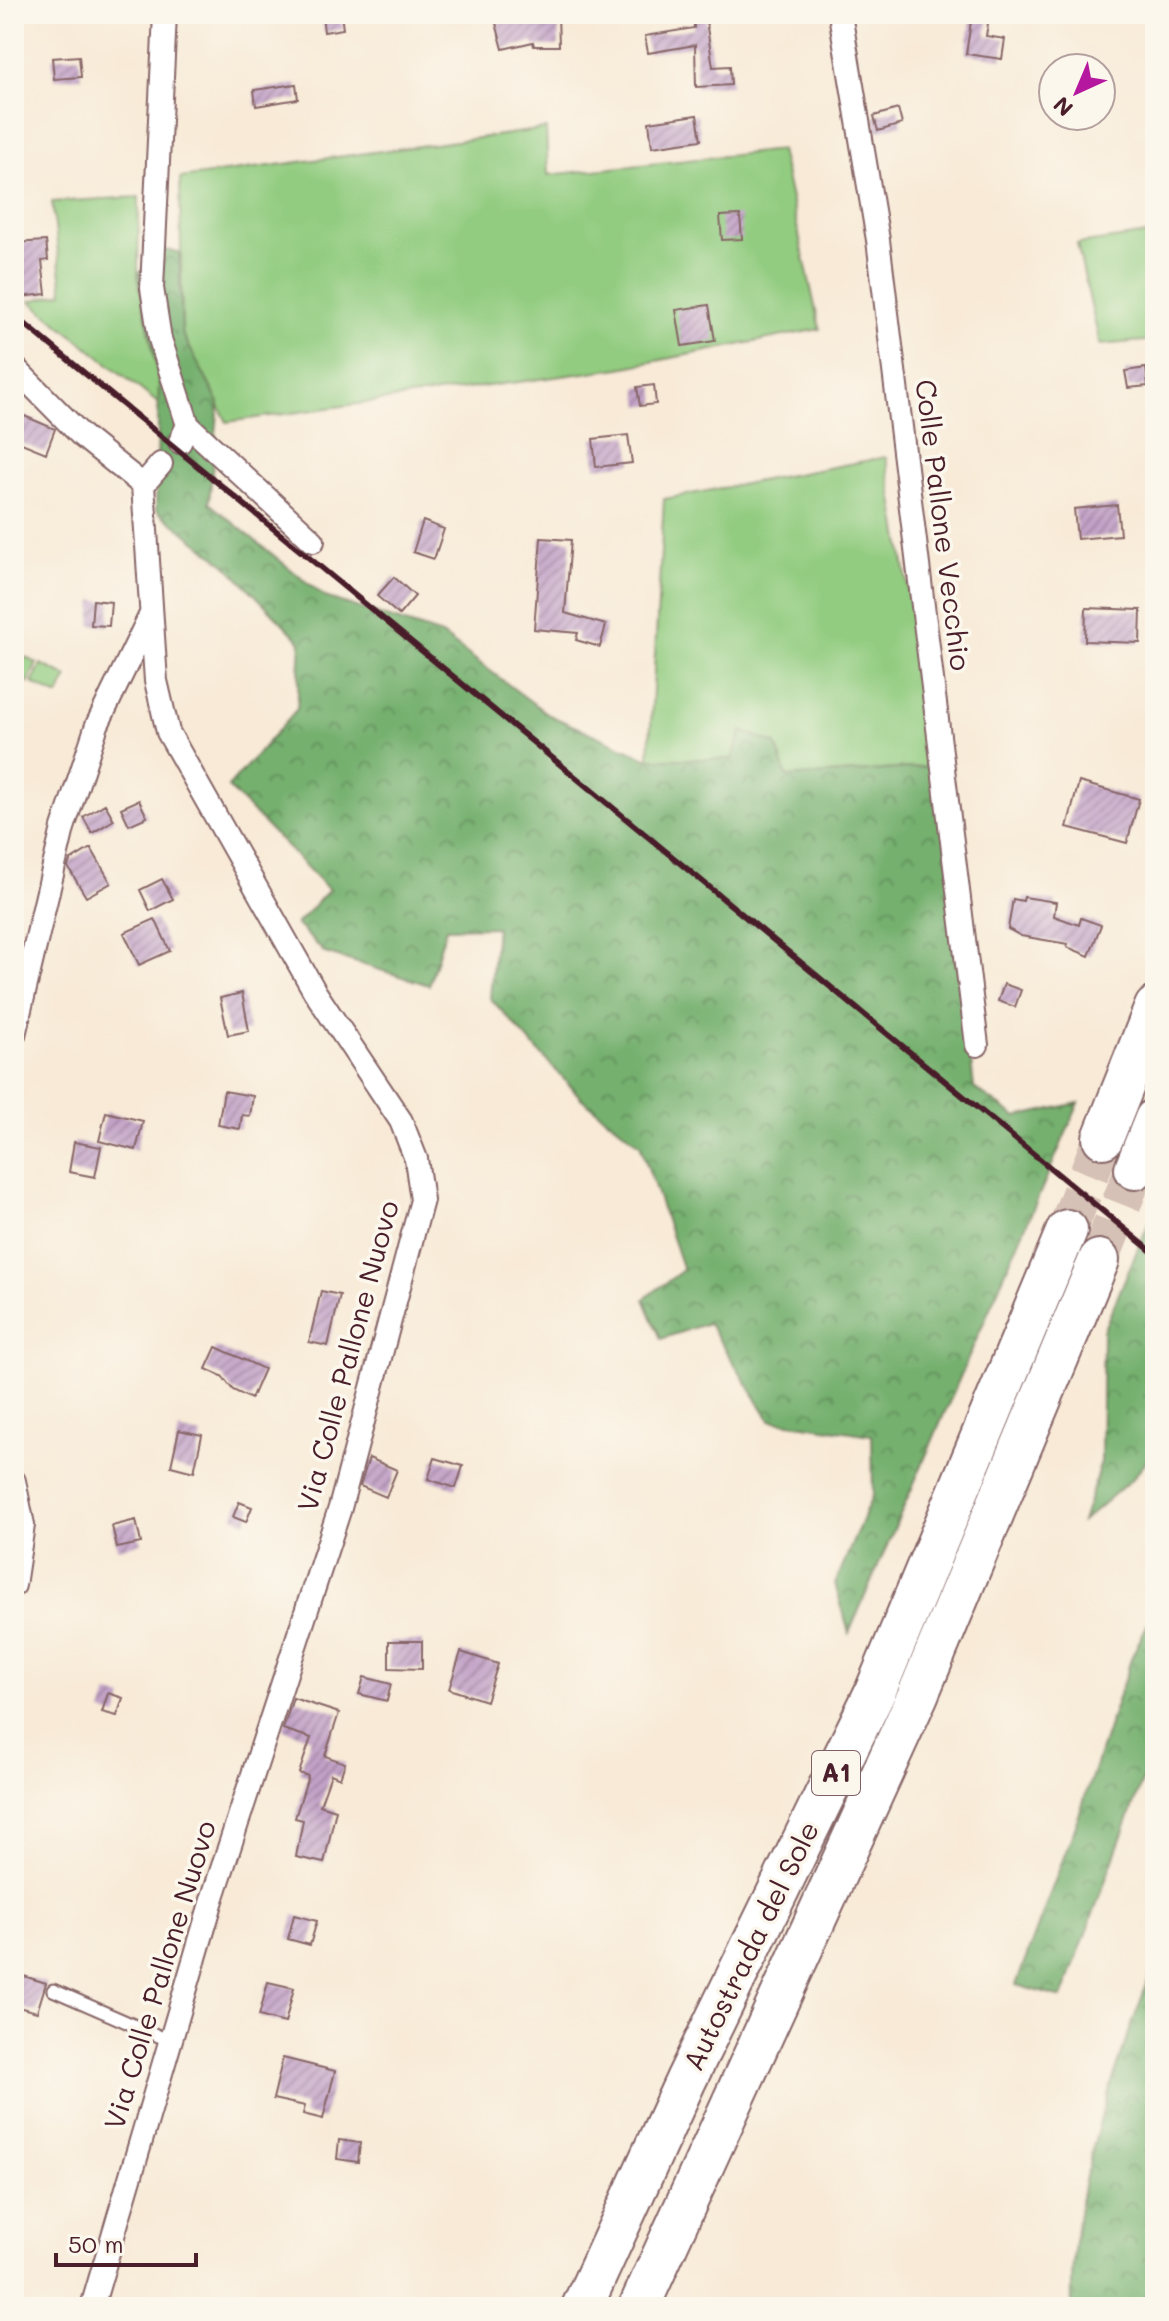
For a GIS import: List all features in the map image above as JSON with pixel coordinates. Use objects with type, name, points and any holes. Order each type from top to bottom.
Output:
[{"type":"highway","points":[[1103,1138],[1155,1007]]},
{"type":"highway","points":[[1135,1169],[1155,1119]]},
{"type":"highway","name":"Autostrada del Sole","points":[[582,2307],[686,2080],[875,1692],[1067,1230]]},
{"type":"highway","name":"Autostrada del Sole","points":[[639,2307],[917,1697],[1099,1260]]},
{"type":"street","points":[[165,14],[152,288],[160,339],[184,433],[313,541]]},
{"type":"street","name":"Colle Pallone Vecchio","points":[[840,14],[878,240],[977,1045]]},
{"type":"street","points":[[14,367],[82,436],[143,485],[161,464]]},
{"type":"street","name":"Via Colle Pallone Nuovo","points":[[92,2307],[212,1900],[340,1508],[422,1200],[416,1159],[401,1121],[315,992],[175,748],[158,696],[143,485]]},
{"type":"street","points":[[14,1035],[63,828],[97,725],[151,613]]},
{"type":"street","points":[[14,1481],[23,1525],[14,1585]]},
{"type":"lane","points":[[53,1990],[170,2041]]},
{"type":"green space","points":[[546,129],[548,175],[780,150],[820,329],[620,368],[227,422],[182,333],[180,178]]},
{"type":"green space","points":[[139,197],[138,275],[159,379],[159,404],[30,301],[63,293],[52,202]]},
{"type":"green space","points":[[1155,233],[1155,340],[1100,345],[1077,244]]},
{"type":"green space","points":[[160,249],[179,252],[182,333],[219,403],[209,503],[325,597],[442,635],[549,715],[649,759],[732,759],[742,731],[776,744],[787,777],[938,766],[974,1088],[1016,1117],[1079,1103],[849,1633],[835,1584],[873,1494],[872,1435],[770,1420],[708,1323],[661,1339],[644,1299],[683,1270],[640,1144],[582,1099],[490,998],[496,927],[446,928],[429,985],[325,953],[296,924],[329,890],[228,787],[297,709],[301,642],[226,565],[156,510],[159,379],[138,275]]},
{"type":"green space","points":[[886,457],[938,766],[787,777],[732,759],[649,759],[664,499]]},
{"type":"green space","points":[[14,652],[37,663],[28,683],[14,676]]},
{"type":"green space","points":[[41,664],[68,677],[58,696],[32,683]]},
{"type":"green space","points":[[1155,1208],[1155,1450],[1133,1478],[1082,1522],[1101,1462],[1103,1331]]},
{"type":"green space","points":[[1155,1609],[1155,1746],[1062,1998],[1016,1985],[1075,1827],[1132,1656]]},
{"type":"green space","points":[[1155,1963],[1155,2307],[1072,2307],[1073,2264],[1086,2176],[1110,2088]]},
{"type":"building","points":[[322,14],[341,14],[343,29],[324,32]]},
{"type":"building","points":[[534,14],[558,14],[559,46],[534,46],[533,42],[503,49],[496,23]]},
{"type":"building","points":[[694,14],[705,14],[713,67],[730,66],[731,85],[696,87],[695,45],[648,53],[645,36],[694,28]]},
{"type":"building","points":[[972,15],[989,17],[986,36],[1005,39],[1002,59],[966,54]]},
{"type":"building","points":[[79,56],[81,77],[54,79],[52,58]]},
{"type":"building","points":[[296,84],[298,99],[256,106],[254,90]]},
{"type":"building","points":[[898,109],[902,124],[878,131],[874,116]]},
{"type":"building","points":[[697,115],[701,140],[652,147],[649,122]]},
{"type":"building","points":[[740,215],[742,239],[722,240],[720,216]]},
{"type":"building","points":[[46,241],[48,260],[42,261],[46,294],[20,297],[14,269],[14,243]]},
{"type":"building","points":[[709,305],[715,341],[682,346],[676,310]]},
{"type":"building","points":[[1146,368],[1148,386],[1128,388],[1125,371]]},
{"type":"building","points":[[654,385],[656,404],[640,406],[637,387]]},
{"type":"building","points":[[22,415],[55,429],[46,453],[14,440]]},
{"type":"building","points":[[628,435],[632,463],[596,467],[593,439]]},
{"type":"building","points":[[1117,505],[1120,535],[1077,539],[1074,509]]},
{"type":"building","points":[[423,521],[444,529],[434,559],[413,552]]},
{"type":"building","points":[[541,538],[571,540],[565,613],[606,625],[600,647],[576,640],[578,633],[534,629]]},
{"type":"building","points":[[394,577],[415,596],[399,615],[377,596]]},
{"type":"building","points":[[93,600],[111,602],[109,626],[91,625]]},
{"type":"building","points":[[1086,608],[1141,610],[1140,643],[1085,641]]},
{"type":"building","points":[[1079,782],[1139,799],[1127,843],[1067,827]]},
{"type":"building","points":[[139,800],[147,817],[129,825],[121,808]]},
{"type":"building","points":[[105,804],[114,820],[92,833],[83,817]]},
{"type":"building","points":[[91,848],[111,883],[86,897],[68,867],[70,861]]},
{"type":"building","points":[[162,879],[173,899],[150,911],[140,890]]},
{"type":"building","points":[[1024,897],[1056,902],[1054,916],[1079,925],[1081,918],[1101,925],[1089,956],[1067,947],[1068,944],[1021,936],[1008,929],[1013,899],[1023,901]]},
{"type":"building","points":[[155,919],[170,951],[139,965],[124,933]]},
{"type":"building","points":[[1004,984],[1021,990],[1015,1007],[998,1001]]},
{"type":"building","points":[[242,993],[249,1031],[228,1035],[220,998]]},
{"type":"building","points":[[224,1091],[253,1096],[250,1116],[242,1115],[240,1129],[218,1125]]},
{"type":"building","points":[[106,1112],[143,1121],[136,1150],[99,1141]]},
{"type":"building","points":[[74,1142],[101,1147],[95,1177],[69,1172]]},
{"type":"building","points":[[321,1291],[340,1295],[328,1346],[309,1342]]},
{"type":"building","points":[[216,1347],[264,1369],[251,1399],[233,1390],[222,1376],[206,1369]]},
{"type":"building","points":[[179,1430],[202,1435],[194,1472],[171,1466]]},
{"type":"building","points":[[369,1458],[397,1470],[386,1497],[360,1486]]},
{"type":"building","points":[[435,1458],[463,1466],[456,1488],[428,1479]]},
{"type":"building","points":[[239,1502],[252,1507],[246,1522],[233,1517]]},
{"type":"building","points":[[136,1520],[141,1543],[117,1548],[112,1526]]},
{"type":"building","points":[[389,1641],[422,1641],[422,1669],[389,1668]]},
{"type":"building","points":[[461,1652],[498,1664],[486,1701],[449,1689]]},
{"type":"building","points":[[364,1677],[391,1684],[387,1701],[359,1694]]},
{"type":"building","points":[[108,1693],[123,1698],[117,1716],[102,1712]]},
{"type":"building","points":[[293,1698],[339,1713],[325,1756],[345,1763],[340,1778],[331,1774],[320,1805],[336,1810],[324,1863],[296,1857],[303,1820],[295,1818],[308,1776],[299,1773],[311,1738],[283,1729]]},
{"type":"building","points":[[294,1915],[317,1921],[310,1945],[288,1939]]},
{"type":"building","points":[[14,1973],[46,1983],[37,2012],[14,2006]]},
{"type":"building","points":[[268,1982],[294,1988],[285,2023],[259,2016]]},
{"type":"building","points":[[283,2058],[335,2071],[323,2119],[303,2114],[305,2106],[273,2099]]},
{"type":"building","points":[[339,2140],[360,2143],[358,2162],[337,2159]]},
{"type":"tunnel","points":[[1067,1230],[1103,1138]]},
{"type":"tunnel","points":[[1099,1260],[1135,1169]]},
{"type":"railway","points":[[14,315],[1155,1254]]}]
